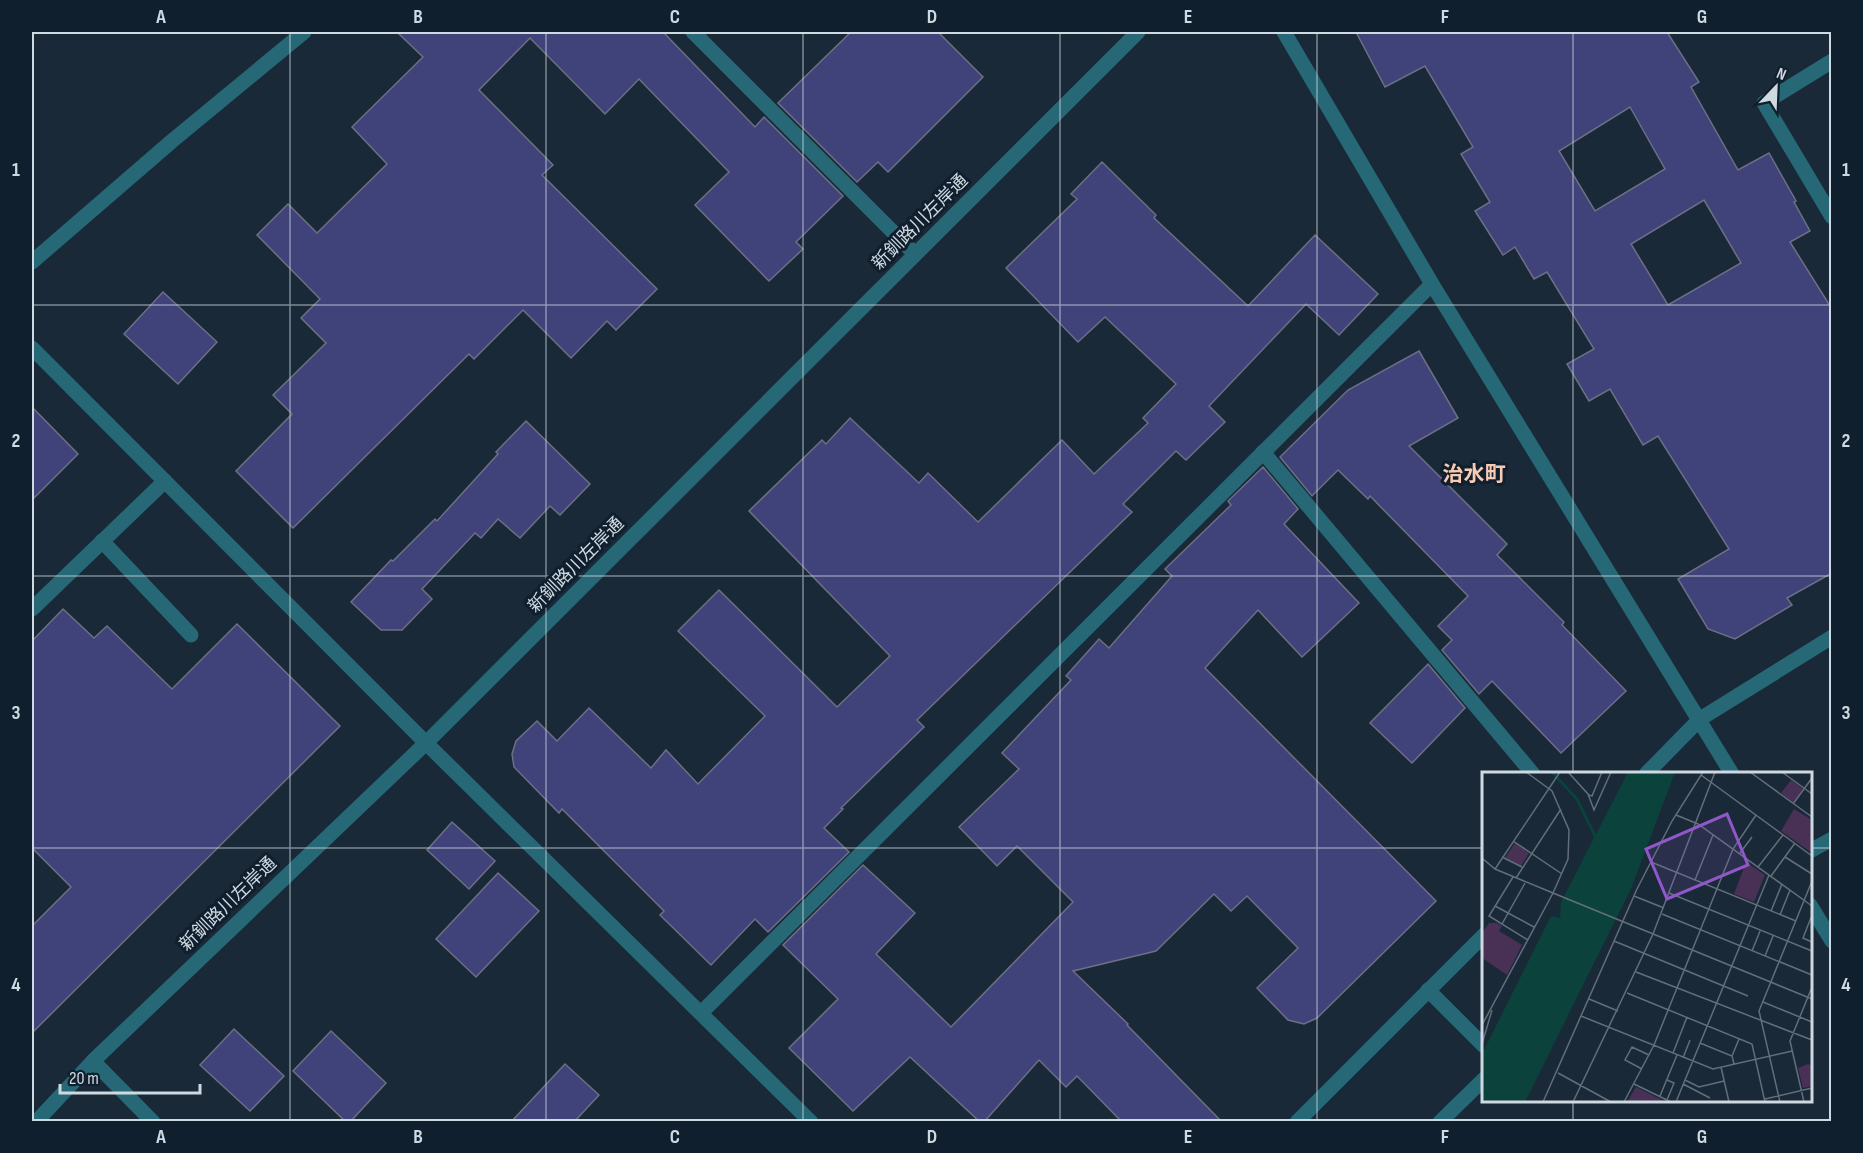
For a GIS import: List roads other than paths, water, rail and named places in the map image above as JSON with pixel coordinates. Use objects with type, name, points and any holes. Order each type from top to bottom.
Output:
[{"type":"street","points":[[32,262],[171,141],[304,32]]},
{"type":"street","points":[[693,32],[915,254]]},
{"type":"street","name":"新釧路川左岸通","points":[[36,1122],[93,1061],[426,743],[1138,32]]},
{"type":"street","points":[[1284,32],[1432,284],[1731,772]]},
{"type":"street","points":[[1832,61],[1764,103],[1832,217]]},
{"type":"street","points":[[701,1013],[1432,284]]},
{"type":"street","points":[[32,348],[426,743],[811,1122]]},
{"type":"street","points":[[1263,452],[1531,772]]},
{"type":"street","points":[[32,609],[165,481]]},
{"type":"street","points":[[102,541],[191,635]]},
{"type":"street","points":[[1648,772],[1700,719],[1832,637]]},
{"type":"street","points":[[1812,849],[1832,839]]},
{"type":"street","points":[[1812,908],[1832,941]]},
{"type":"street","points":[[1297,1122],[1482,937]]},
{"type":"street","points":[[1428,990],[1482,1044]]},
{"type":"street","points":[[93,1061],[153,1122]]},
{"type":"street","points":[[1440,1122],[1482,1081]]},
{"type":"district","name":"治水町","points":[[1474,474]]}]
